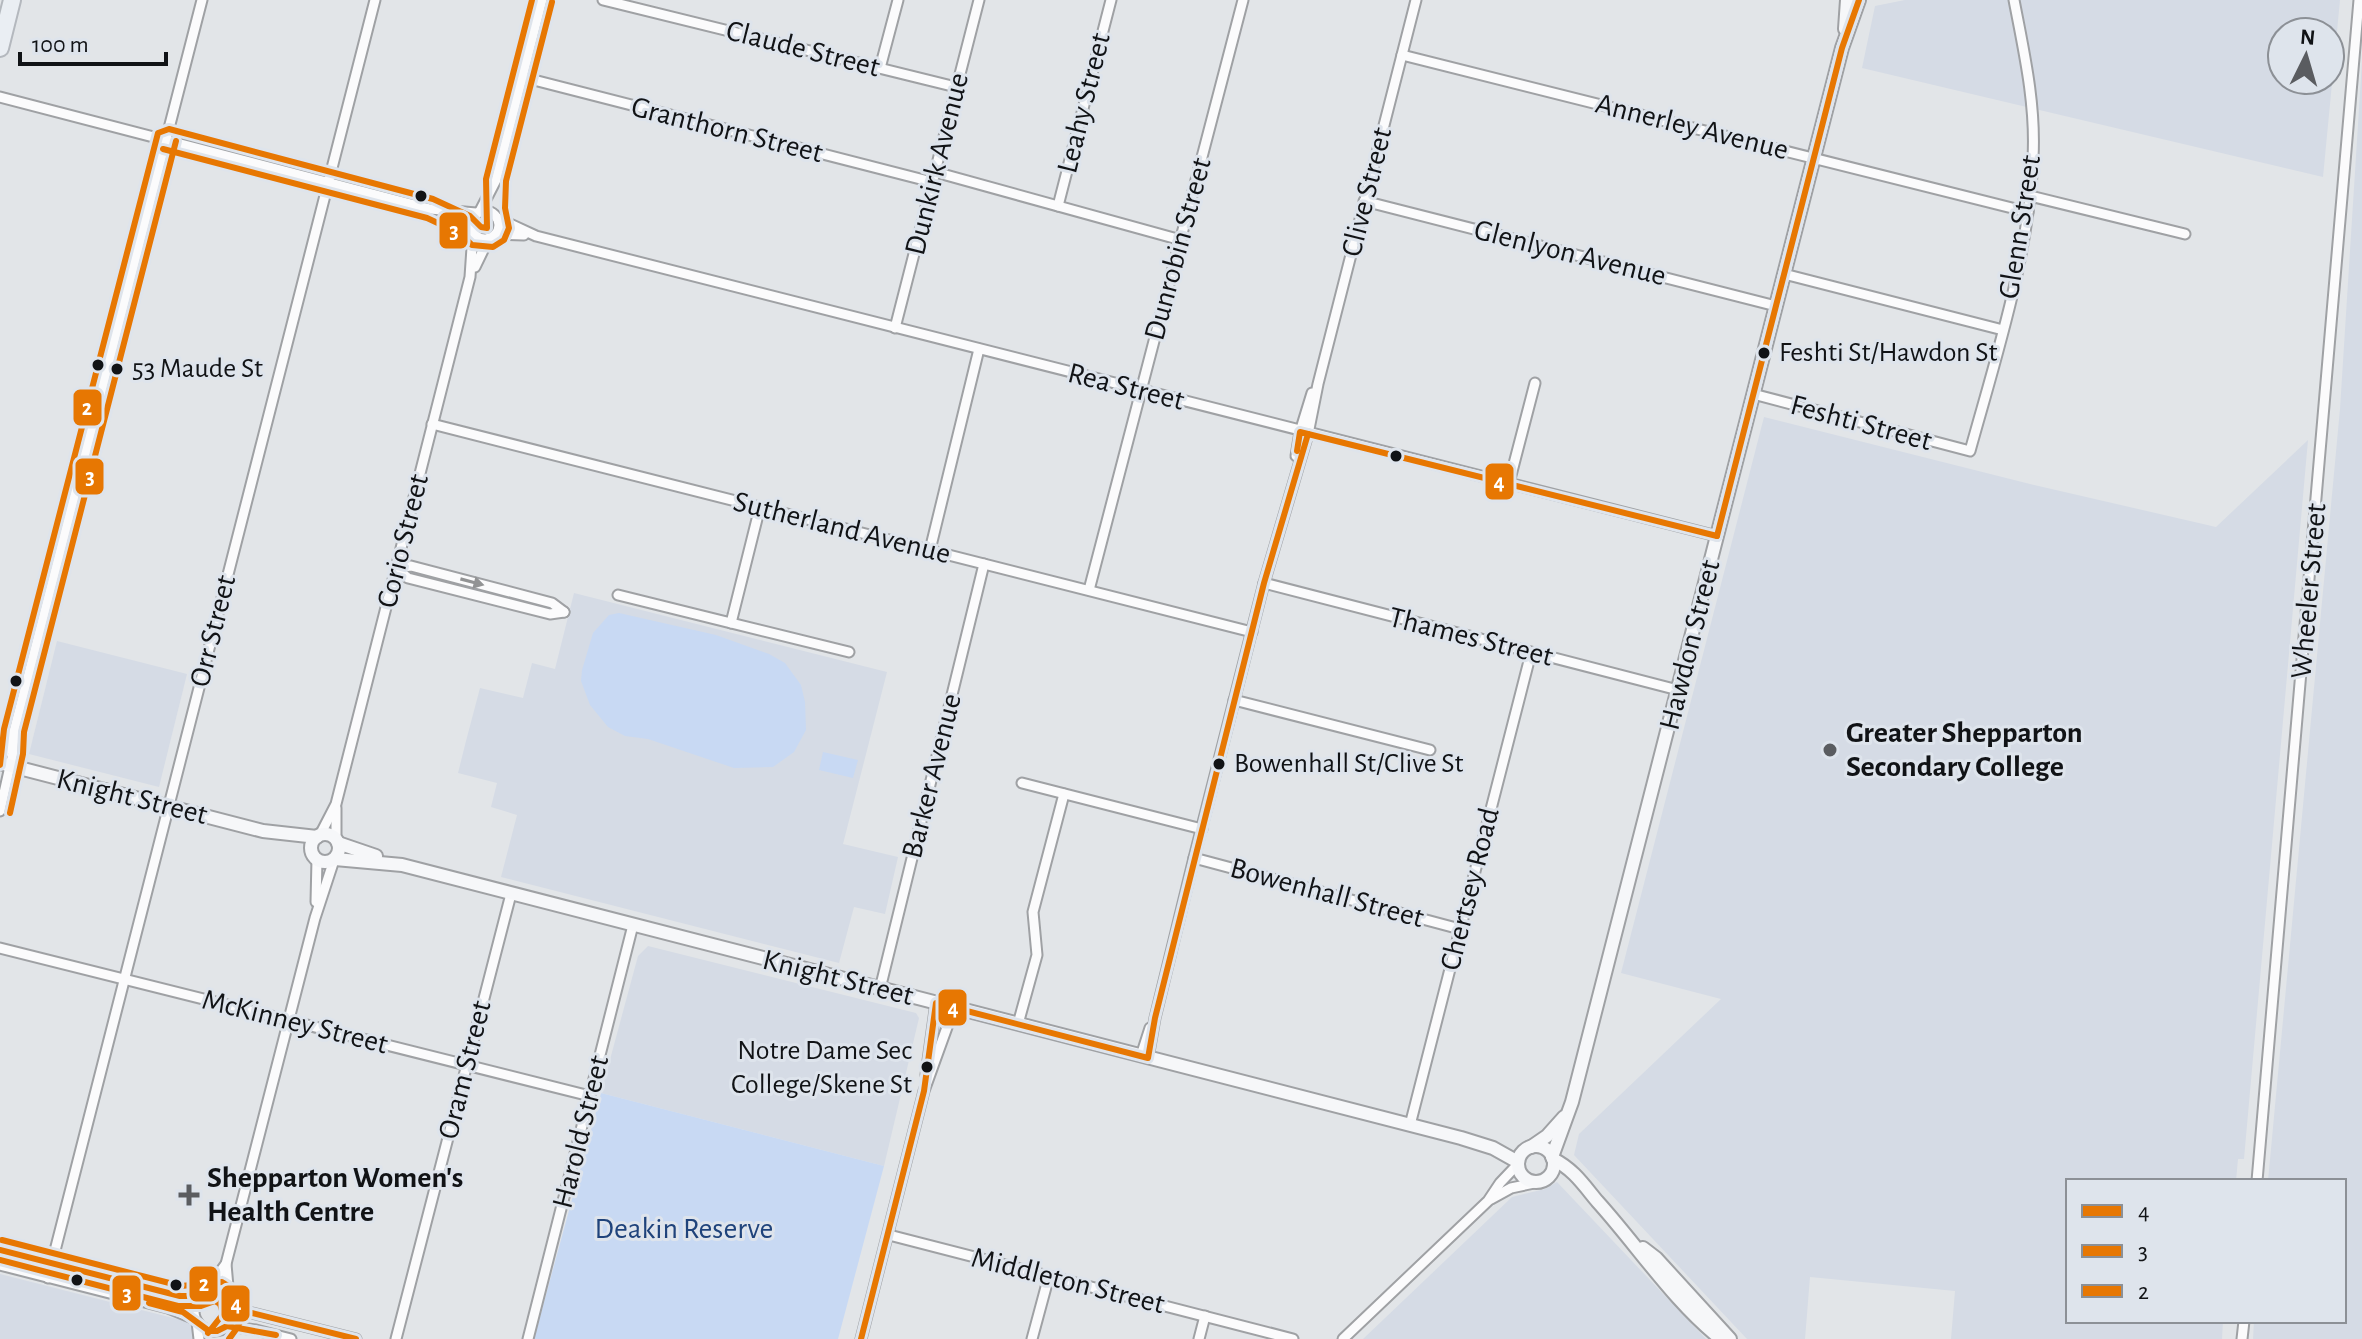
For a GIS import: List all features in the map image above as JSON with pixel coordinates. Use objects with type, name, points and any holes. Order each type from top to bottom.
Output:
[{"type":"highway","points":[[0,48],[12,0]]},
{"type":"street","points":[[0,811],[4,763],[202,0]]},
{"type":"street","name":"Orr Street","points":[[48,1278],[375,0]]},
{"type":"street","points":[[430,209],[480,238],[492,236],[499,226],[496,217],[496,180],[542,0]]},
{"type":"street","name":"Claude Street","points":[[603,0],[956,87]]},
{"type":"street","points":[[880,68],[898,0]]},
{"type":"street","name":"Dunkirk Avenue","points":[[895,328],[979,0]]},
{"type":"street","name":"Leahy Street","points":[[1058,206],[1111,0]]},
{"type":"street","name":"Dunrobin Street","points":[[1089,590],[1243,0]]},
{"type":"street","name":"Clive Street","points":[[1145,1057],[1234,700],[1416,0]]},
{"type":"street","name":"Hawdon Street","points":[[1842,48],[1847,0]]},
{"type":"street","name":"Hawdon Street","points":[[1552,1158],[1572,1102],[1842,48],[1859,0]]},
{"type":"street","name":"Glenn Street","points":[[1970,451],[2003,330],[2028,212],[2034,157],[2028,70],[2014,0]]},
{"type":"street","name":"Wheeler Street","points":[[2257,1179],[2359,0]]},
{"type":"street","name":"Annerley Avenue","points":[[1402,55],[2028,212]]},
{"type":"street","name":"Granthorn Street","points":[[522,77],[1058,206],[1181,240]]},
{"type":"street","points":[[0,97],[430,209],[488,211],[496,217]]},
{"type":"street","points":[[472,231],[471,221],[496,180]]},
{"type":"street","points":[[2030,196],[2185,234]]},
{"type":"street","name":"Glenlyon Avenue","points":[[1364,201],[1776,306]]},
{"type":"street","name":"Rea Street","points":[[496,217],[536,236],[1717,536]]},
{"type":"street","name":"Corio Street","points":[[319,836],[336,804],[470,277],[472,231]]},
{"type":"street","name":"Rea Street","points":[[492,236],[536,236]]},
{"type":"street","name":"Corio Street","points":[[470,277],[492,236]]},
{"type":"street","points":[[1784,274],[2003,330]]},
{"type":"street","points":[[930,550],[979,349]]},
{"type":"street","points":[[1509,483],[1535,383]]},
{"type":"street","name":"Feshti Street","points":[[1753,394],[1970,451]]},
{"type":"street","name":"Sutherland Avenue","points":[[432,424],[1252,632]]},
{"type":"street","points":[[731,623],[760,507]]},
{"type":"street","name":"Barker Avenue","points":[[880,989],[984,564]]},
{"type":"street","points":[[411,566],[552,603],[564,612],[550,614],[408,578],[396,568],[411,566]]},
{"type":"street","name":"Thames Street","points":[[1264,583],[1678,690]]},
{"type":"street","points":[[618,595],[849,652]]},
{"type":"street","name":"Chertsey Road","points":[[1410,1125],[1531,653]]},
{"type":"street","points":[[1234,700],[1430,750]]},
{"type":"street","name":"Knight Street","points":[[4,763],[263,831],[304,846],[314,856]]},
{"type":"street","points":[[1022,783],[1202,829]]},
{"type":"street","points":[[1018,1024],[1037,955],[1033,912],[1064,794]]},
{"type":"street","name":"Corio Street","points":[[336,804],[337,841]]},
{"type":"street","name":"Knight Street","points":[[263,831],[319,836]]},
{"type":"street","points":[[216,1339],[234,1315],[226,1264],[315,918],[339,852],[337,841],[329,835],[319,836],[312,844],[315,918]]},
{"type":"street","name":"Knight Street","points":[[337,841],[402,865],[511,894],[1461,1138],[1493,1148],[1518,1163]]},
{"type":"street","points":[[314,856],[325,862],[334,859]]},
{"type":"street","name":"Bowenhall Street","points":[[1194,858],[1460,929]]},
{"type":"street","name":"Knight Street","points":[[334,859],[402,865]]},
{"type":"street","name":"Oram Street","points":[[396,1339],[511,894]]},
{"type":"street","name":"Harold Street","points":[[528,1339],[633,925]]},
{"type":"street","name":"McKinney Street","points":[[0,948],[590,1096]]},
{"type":"street","points":[[861,1339],[924,1091],[936,1003]]},
{"type":"street","points":[[924,1091],[954,1008]]},
{"type":"street","name":"Hawdon Street","points":[[1530,1147],[1557,1126],[1572,1102]]},
{"type":"street","name":"Knight Street","points":[[1461,1138],[1530,1147]]},
{"type":"street","points":[[1343,1339],[1488,1201],[1518,1163],[1521,1154],[1530,1147],[1546,1149],[1552,1158],[1566,1166],[1634,1241],[1656,1258],[1670,1279],[1696,1307],[1730,1339]]},
{"type":"street","points":[[1488,1201],[1511,1188],[1544,1179],[1553,1168],[1552,1158]]},
{"type":"street","points":[[1518,1163],[1525,1178],[1564,1177],[1593,1196]]},
{"type":"street","name":"Middleton Street","points":[[889,1235],[1293,1339]]},
{"type":"street","points":[[0,1250],[180,1296],[218,1291],[248,1312],[356,1339]]},
{"type":"street","points":[[199,1339],[194,1307],[226,1264]]},
{"type":"street","points":[[0,1265],[168,1308],[209,1331],[226,1327],[256,1330],[291,1339]]},
{"type":"street","points":[[1032,1339],[1049,1276]]},
{"type":"street","points":[[1696,1307],[1721,1339]]},
{"type":"street","points":[[1199,1339],[1205,1316]]},
{"type":"shaded area","points":[[1905,0],[2340,0],[2338,16],[2266,16],[2266,96],[2331,96],[2323,177],[1862,68],[1875,6]]},
{"type":"shaded area","points":[[2362,61],[2362,1339],[2253,1339],[2254,1323],[2346,1323],[2346,1179],[2268,1179],[2340,409]]},
{"type":"shaded area","points":[[1764,417],[2216,527],[2308,440],[2244,1159],[2238,1159],[2236,1179],[2066,1179],[2066,1323],[2223,1323],[2222,1339],[1951,1339],[1955,1291],[1810,1277],[1805,1339],[1747,1339],[1574,1155],[1579,1134],[1721,999],[1621,973]]},
{"type":"shaded area","points":[[574,593],[887,672],[843,844],[898,857],[885,914],[854,907],[839,963],[501,877],[517,815],[491,807],[497,783],[458,773],[466,741],[480,688],[523,698],[532,663],[555,669]]},
{"type":"shaded area","points":[[57,641],[187,674],[159,787],[29,754]]},
{"type":"shaded area","points":[[648,946],[916,1013],[919,1018],[884,1166],[601,1093],[638,956]]},
{"type":"shaded area","points":[[1557,1182],[1706,1339],[1363,1339],[1512,1197],[1545,1189]]},
{"type":"shaded area","points":[[0,1274],[177,1319],[178,1316],[193,1325],[195,1339],[0,1339]]},
{"type":"green space","points":[[619,613],[716,635],[785,663],[801,685],[805,702],[806,730],[794,752],[773,767],[734,768],[648,739],[625,736],[608,727],[590,705],[581,681],[582,670],[593,633],[609,615]]},
{"type":"green space","points":[[823,752],[858,760],[853,778],[819,770]]},
{"type":"green space","name":"Deakin Reserve","points":[[601,1093],[884,1166],[838,1339],[534,1339]]},
{"type":"transit line","name":"2","points":[[0,765],[4,729],[158,133],[169,129],[433,199],[470,216],[481,227],[487,228],[486,179],[532,0]]},
{"type":"transit line","name":"4","points":[[1717,536],[1842,48],[1859,0]]},
{"type":"transit line","name":"3","points":[[163,149],[427,218],[459,233],[472,245],[493,247],[504,240],[509,228],[505,208],[506,181],[552,2]]},
{"type":"transit line","name":"3","points":[[10,813],[23,754],[24,732],[176,141]]},
{"type":"transit line","name":"4","points":[[1297,451],[1300,432],[1717,536]]},
{"type":"transit line","name":"4","points":[[861,1339],[924,1091],[936,1003],[1148,1058],[1155,1018],[1264,583],[1308,434]]},
{"type":"transit line","name":"2","points":[[2,1240],[181,1286],[222,1282],[237,1294],[243,1308],[240,1323],[229,1339]]},
{"type":"transit line","name":"4","points":[[0,1250],[180,1296],[200,1296],[218,1291],[248,1312],[356,1339]]},
{"type":"transit line","name":"3","points":[[0,1260],[178,1306],[201,1306],[215,1301],[220,1304],[223,1314],[208,1333]]},
{"type":"transit line","name":"4","points":[[149,1303],[183,1312],[209,1331],[227,1326],[276,1335]]},
{"type":"place","name":"Feshti St/Hawdon St","points":[[1764,353]]},
{"type":"place","name":"53 Maude St","points":[[117,369]]},
{"type":"place","name":"Greater Shepparton Secondary College","points":[[1830,750]]},
{"type":"place","name":"Bowenhall St/Clive St","points":[[1219,764]]},
{"type":"place","name":"Notre Dame Sec College/Skene St","points":[[927,1067]]},
{"type":"place","name":"Shepparton Women's Health Centre","points":[[189,1195]]}]
